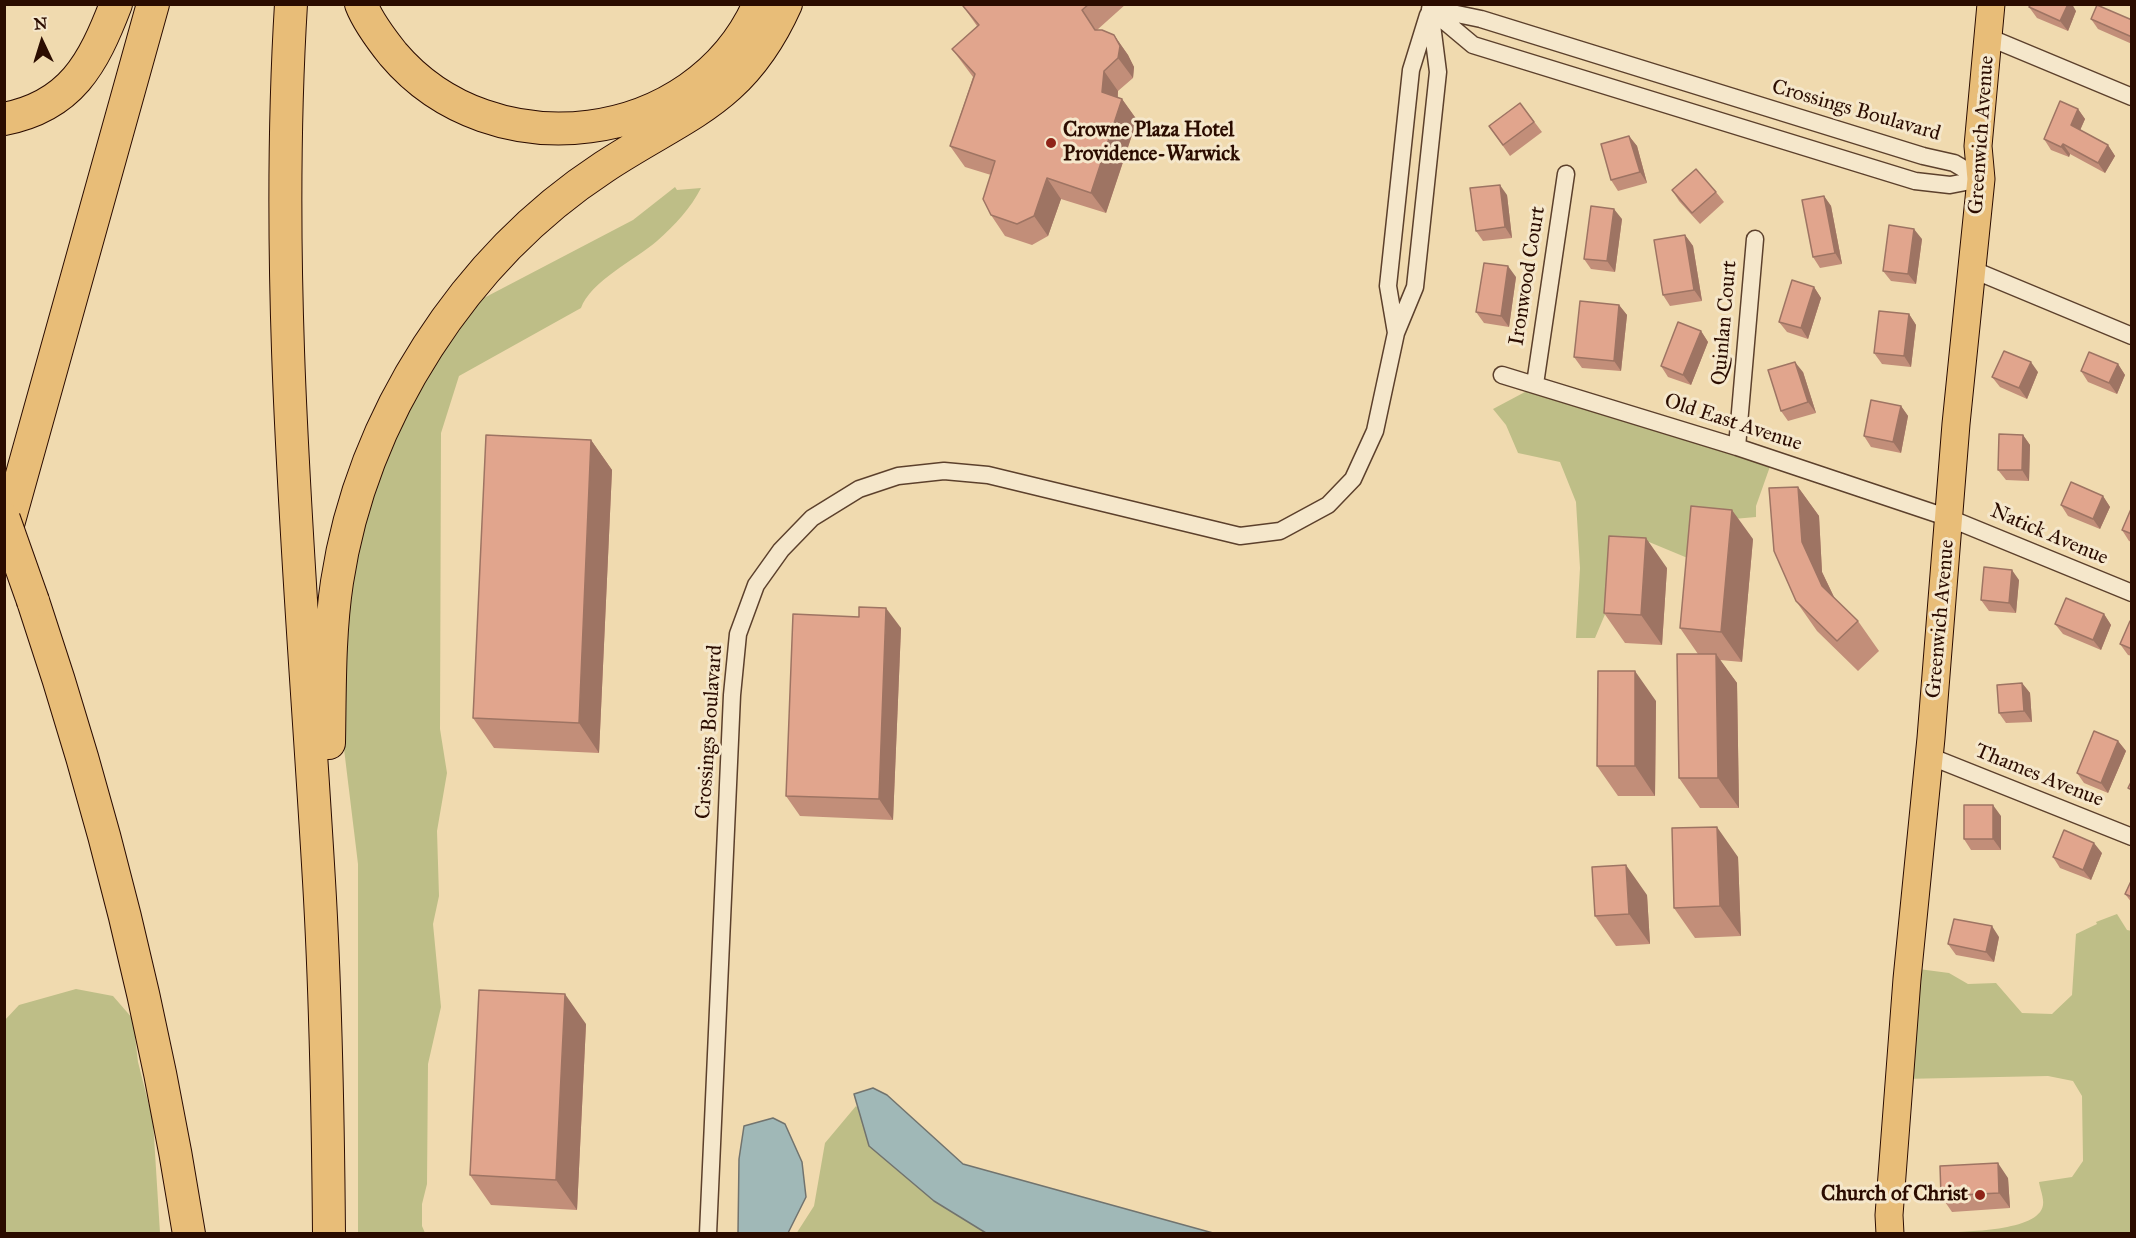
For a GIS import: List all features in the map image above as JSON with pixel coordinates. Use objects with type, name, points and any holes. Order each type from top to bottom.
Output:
[{"type":"highway","points":[[4,119],[47,105],[70,88],[97,48],[116,4]]},
{"type":"highway","points":[[4,539],[153,4]]},
{"type":"highway","points":[[291,4],[284,179],[286,355],[325,1014]]},
{"type":"highway","points":[[361,4],[375,29],[401,62],[418,79],[454,104],[524,128],[569,130],[629,119],[685,91],[729,51],[759,4]]},
{"type":"highway","points":[[329,1233],[325,1014],[333,615],[337,581],[350,525],[378,440],[416,367],[439,331],[513,241],[544,213],[604,167],[691,117],[721,95],[756,57],[786,4]]},
{"type":"highway","points":[[4,519],[33,601],[85,770],[130,938],[158,1066],[189,1233]]},
{"type":"main road","name":"Greenwich Avenue","points":[[1890,1233],[1889,1215],[1907,978],[1980,179],[1978,146],[1991,4]]},
{"type":"street","points":[[1430,9],[1473,45],[1915,181],[1950,185],[1980,179]]},
{"type":"street","name":"Crossings Boulavard","points":[[1430,9],[1480,19],[1856,136],[1954,163],[1980,179]]},
{"type":"street","name":"Crossings Boulavard","points":[[708,1233],[732,706],[738,634],[756,585],[781,550],[812,518],[859,489],[898,476],[944,471],[987,475],[1240,536],[1280,531],[1328,505],[1353,479],[1376,430],[1396,333],[1415,287],[1438,72],[1430,9]]},
{"type":"street","name":"Crossings Boulavard","points":[[1396,333],[1388,286],[1395,218],[1411,70],[1430,9]]},
{"type":"street","points":[[1988,37],[2132,97]]},
{"type":"street","name":"Ironwood Court","points":[[1534,384],[1566,174]]},
{"type":"street","name":"Quinlan Court","points":[[1737,447],[1755,239]]},
{"type":"street","points":[[1971,269],[2132,336]]},
{"type":"street","name":"Old East Avenue","points":[[1502,375],[1737,447],[1949,518]]},
{"type":"street","name":"Natick Avenue","points":[[1949,518],[2132,593]]},
{"type":"street","name":"Thames Avenue","points":[[1929,756],[2132,837]]},
{"type":"green space","points":[[675,187],[677,190],[701,188],[670,229],[603,280],[586,298],[581,308],[459,376],[441,433],[440,729],[447,773],[437,831],[439,896],[433,924],[441,1007],[428,1064],[427,1184],[422,1204],[422,1226],[425,1233],[358,1233],[358,864],[336,683],[359,507],[459,311],[633,220]]},
{"type":"green space","points":[[1540,384],[1773,458],[1756,506],[1756,517],[1722,520],[1690,559],[1649,542],[1612,553],[1606,612],[1595,638],[1576,638],[1580,568],[1576,502],[1560,462],[1518,453],[1506,425],[1493,409]]},
{"type":"green space","points":[[2117,914],[2127,930],[2132,931],[2131,1233],[1941,1233],[2015,1225],[2038,1214],[2043,1205],[2039,1182],[2072,1177],[2083,1161],[2082,1096],[2073,1081],[2048,1076],[1901,1079],[1911,968],[1949,973],[1968,984],[1996,983],[2022,1013],[2052,1014],[2072,995],[2076,934],[2097,924],[2096,922]]},
{"type":"green space","points":[[76,989],[113,996],[133,1019],[138,1062],[153,1121],[160,1233],[5,1234],[5,1020],[19,1005]]},
{"type":"green space","points":[[856,1106],[934,1201],[986,1233],[796,1234],[814,1206],[825,1143]]},
{"type":"water","points":[[873,1088],[887,1095],[963,1164],[1213,1233],[986,1233],[934,1201],[869,1146],[854,1094]]},
{"type":"water","points":[[773,1118],[785,1124],[802,1162],[806,1197],[788,1233],[738,1233],[739,1159],[744,1126]]},
{"type":"building","name":"Crowne Plaza Hotel Providence-Warwick","points":[[965,4],[1089,4],[1082,10],[1095,30],[1114,35],[1120,46],[1118,58],[1104,71],[1102,92],[1122,99],[1091,193],[1047,178],[1034,216],[1017,224],[991,215],[983,199],[995,161],[950,146],[975,74],[952,49],[979,25],[963,6]]},
{"type":"building","points":[[2031,4],[2068,4],[2060,21],[2029,7]]},
{"type":"building","points":[[2097,5],[2132,20],[2132,37],[2091,19]]},
{"type":"building","points":[[2060,101],[2078,109],[2071,125],[2108,145],[2098,163],[2063,144],[2061,147],[2044,139]]},
{"type":"building","points":[[1520,103],[1534,122],[1503,145],[1489,126]]},
{"type":"building","points":[[1629,136],[1640,172],[1611,180],[1601,144]]},
{"type":"building","points":[[1696,169],[1716,192],[1692,213],[1672,190]]},
{"type":"building","points":[[1500,185],[1505,227],[1476,231],[1470,188]]},
{"type":"building","points":[[1824,196],[1835,253],[1813,257],[1802,200]]},
{"type":"building","points":[[1591,206],[1614,209],[1607,261],[1584,259]]},
{"type":"building","points":[[1889,225],[1914,229],[1908,274],[1883,271]]},
{"type":"building","points":[[1685,235],[1694,290],[1663,295],[1654,240]]},
{"type":"building","points":[[1484,263],[1508,266],[1501,316],[1476,312]]},
{"type":"building","points":[[1792,280],[1814,287],[1801,328],[1779,322]]},
{"type":"building","points":[[1580,301],[1619,305],[1614,361],[1574,357]]},
{"type":"building","points":[[1879,311],[1909,314],[1904,356],[1874,353]]},
{"type":"building","points":[[1678,322],[1701,331],[1683,375],[1661,366]]},
{"type":"building","points":[[2004,351],[2031,362],[2019,388],[1992,377]]},
{"type":"building","points":[[2089,352],[2118,364],[2109,383],[2081,371]]},
{"type":"building","points":[[1795,362],[1808,402],[1781,411],[1768,370]]},
{"type":"building","points":[[1871,400],[1901,406],[1893,442],[1864,436]]},
{"type":"building","points":[[1999,434],[2023,435],[2022,470],[1998,470]]},
{"type":"building","points":[[486,435],[591,440],[579,723],[473,718]]},
{"type":"building","points":[[2071,482],[2103,496],[2093,519],[2061,505]]},
{"type":"building","points":[[1798,487],[1802,542],[1822,586],[1858,621],[1837,641],[1796,601],[1774,551],[1769,488]]},
{"type":"building","points":[[1691,506],[1732,510],[1721,632],[1680,628]]},
{"type":"building","points":[[2132,509],[2132,534],[2122,530]]},
{"type":"building","points":[[1609,536],[1646,538],[1641,615],[1604,613]]},
{"type":"building","points":[[1984,567],[2012,570],[2009,603],[1981,600]]},
{"type":"building","points":[[2066,598],[2104,614],[2093,640],[2055,624]]},
{"type":"building","points":[[859,607],[886,608],[879,799],[786,796],[793,614],[859,617]]},
{"type":"building","points":[[2130,621],[2132,622],[2132,649],[2120,644]]},
{"type":"building","points":[[1677,654],[1716,654],[1718,778],[1679,778]]},
{"type":"building","points":[[1598,671],[1635,671],[1635,766],[1597,766]]},
{"type":"building","points":[[2022,683],[2024,711],[1999,713],[1997,685]]},
{"type":"building","points":[[2094,731],[2118,741],[2101,783],[2077,773]]},
{"type":"building","points":[[1964,805],[1993,805],[1993,839],[1964,839]]},
{"type":"building","points":[[1717,827],[1720,906],[1674,908],[1672,828]]},
{"type":"building","points":[[2064,830],[2094,843],[2083,870],[2053,857]]},
{"type":"building","points":[[1626,865],[1629,914],[1595,916],[1592,867]]},
{"type":"building","points":[[2132,879],[2132,897],[2125,894]]},
{"type":"building","points":[[1954,919],[1992,926],[1986,952],[1948,944]]},
{"type":"building","points":[[479,990],[565,994],[556,1180],[470,1175]]},
{"type":"building","points":[[1998,1163],[1999,1193],[1941,1196],[1940,1166]]},
{"type":"place","name":"Crowne Plaza Hotel Providence-Warwick","points":[[1051,143]]},
{"type":"place","name":"Church of Christ","points":[[1980,1195]]}]
